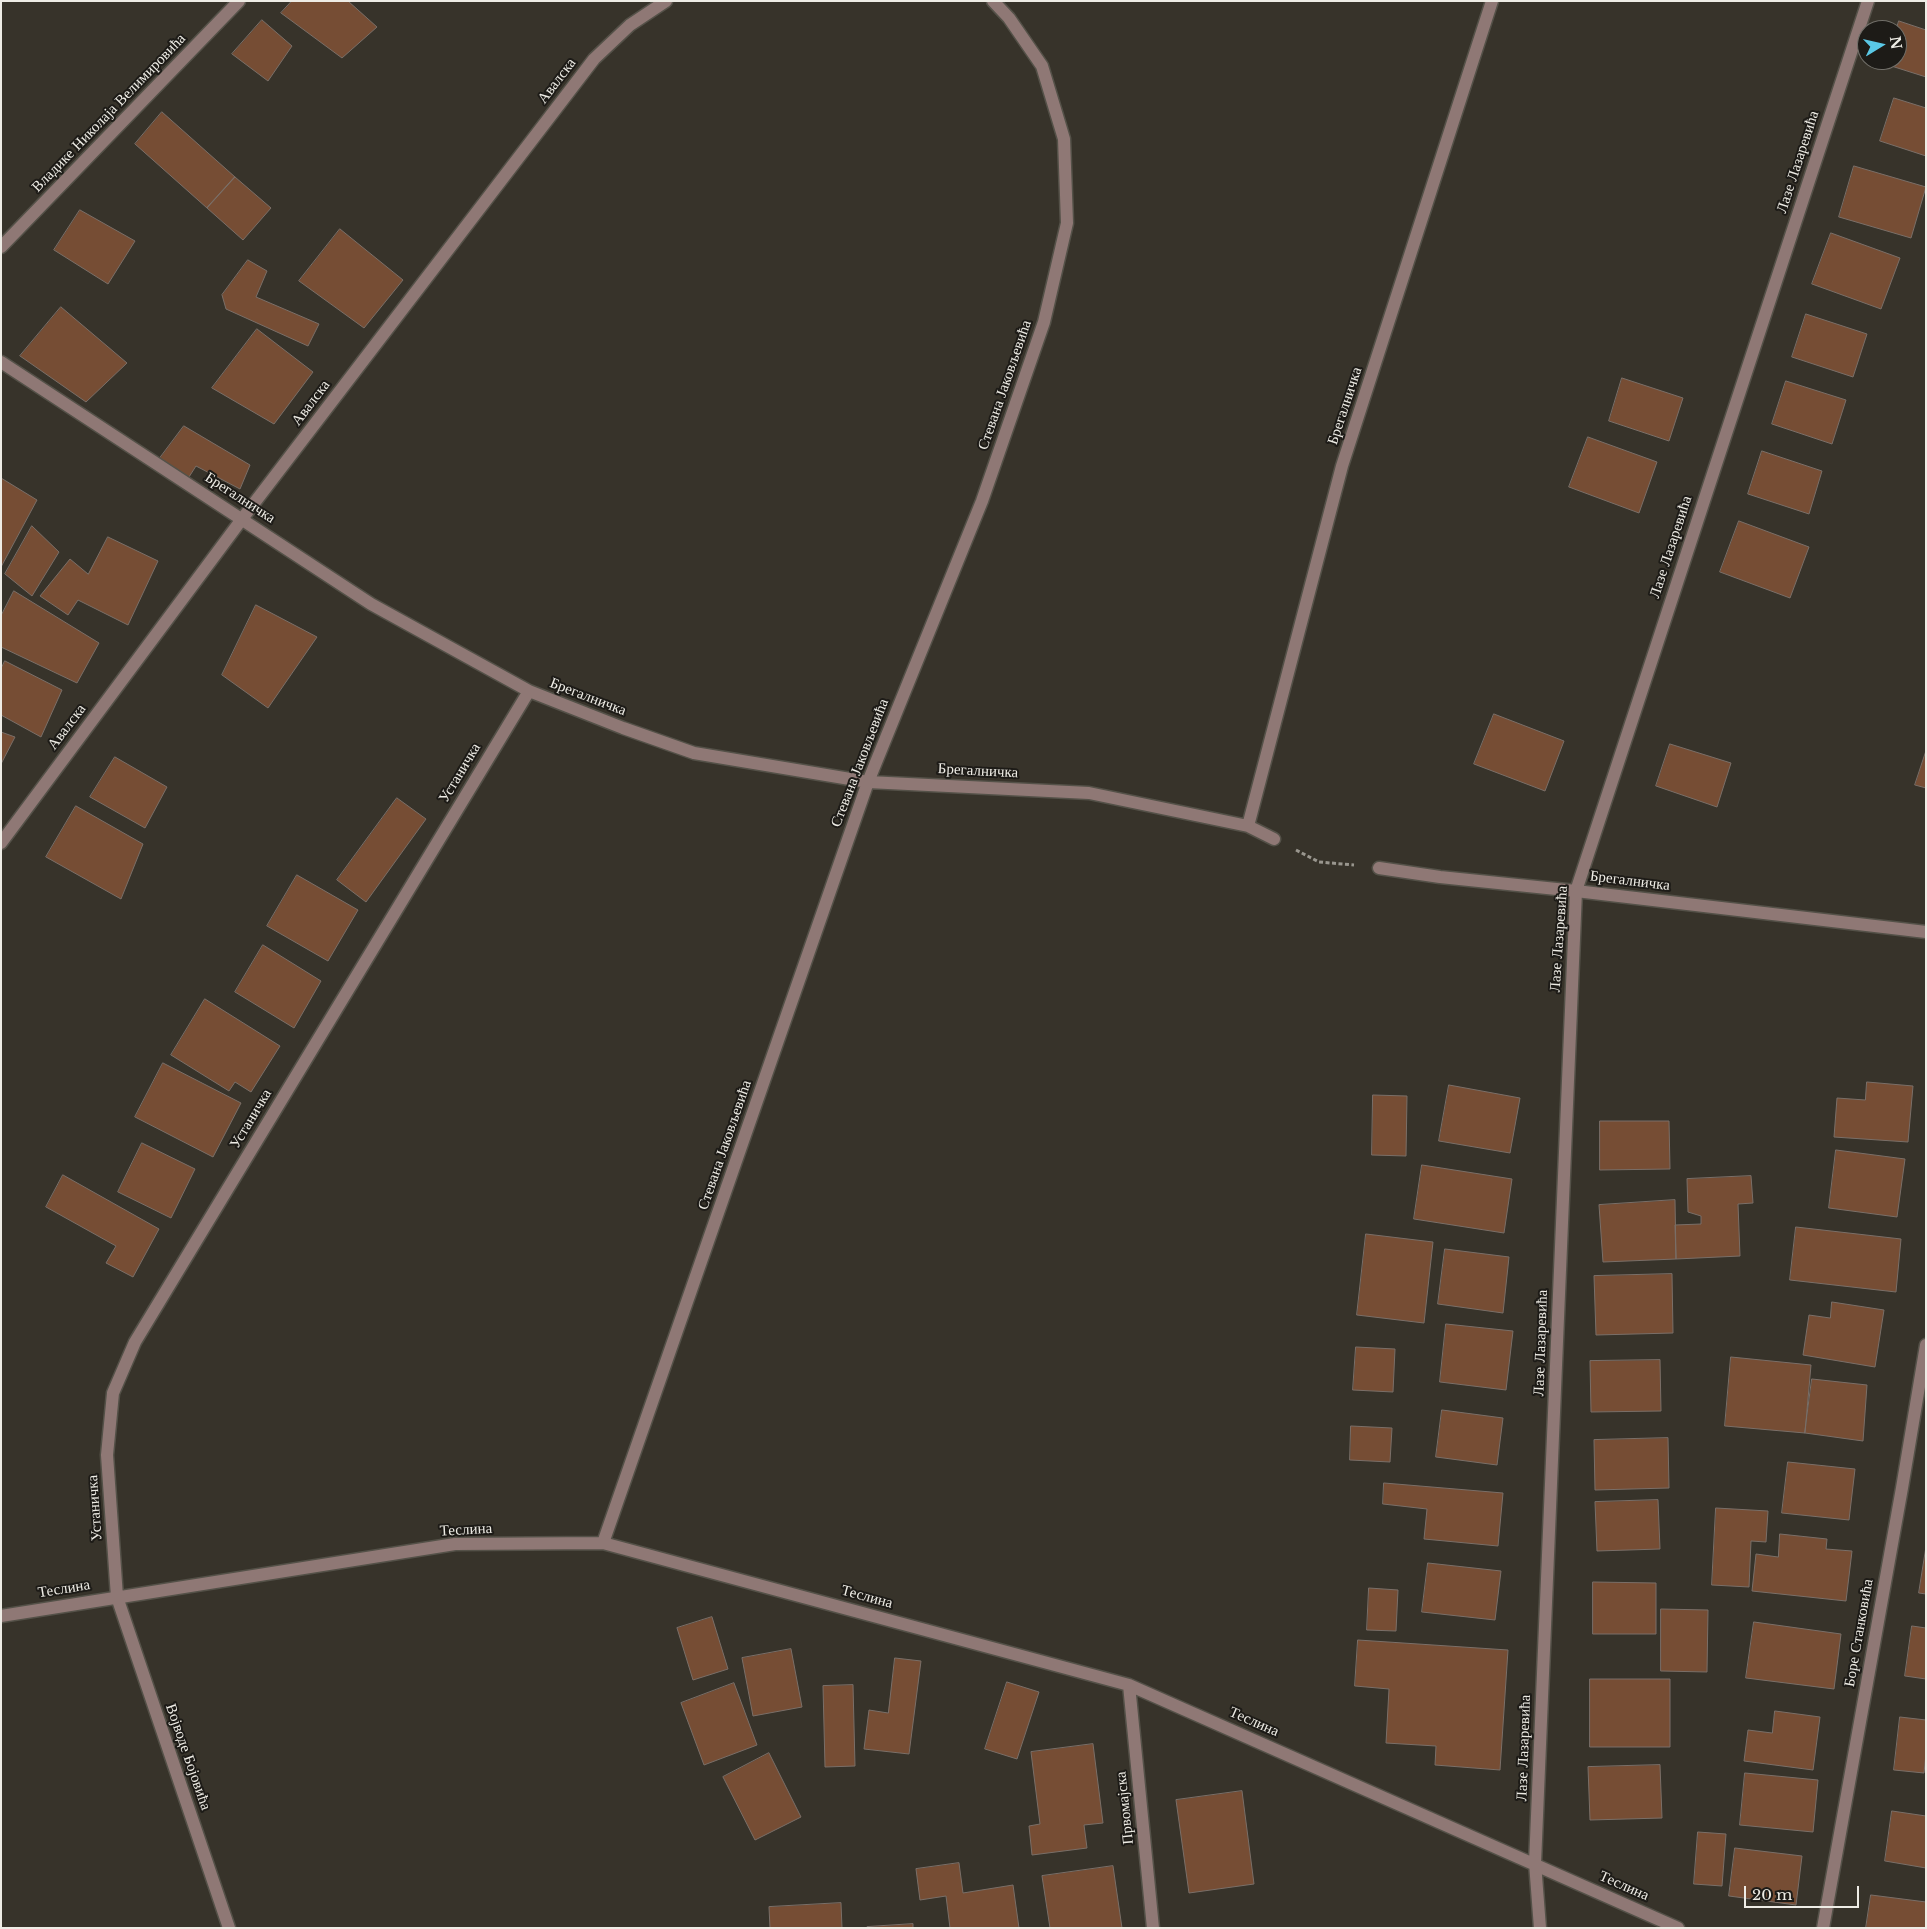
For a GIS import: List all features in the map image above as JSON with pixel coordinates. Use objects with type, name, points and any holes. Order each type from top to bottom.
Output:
[{"type":"street","name":"Владике Николаја Велимировића","points":[[1,247],[239,1]]},
{"type":"street","name":"Авалска","points":[[1,843],[242,519],[594,59],[630,25],[666,1]]},
{"type":"street","name":"Стевана Јаковљевића","points":[[603,1543],[868,782],[982,501],[1044,322],[1067,223],[1064,139],[1042,66],[1009,18],[994,1]]},
{"type":"street","name":"Брегалничка","points":[[1248,826],[1342,466],[1492,1]]},
{"type":"street","name":"Лазе Лазаревића","points":[[1540,1928],[1535,1863],[1576,891],[1868,1]]},
{"type":"street","name":"Брегалничка","points":[[1,362],[371,604],[529,691],[623,728],[694,753],[868,782],[1089,793],[1248,826],[1274,838]]},
{"type":"street","name":"Устаничка","points":[[117,1597],[107,1455],[113,1393],[135,1342],[529,691]]},
{"type":"street","name":"Брегалничка","points":[[1379,868],[1440,877],[1926,932]]},
{"type":"street","name":"Боре Станковића","points":[[1823,1928],[1926,1344]]},
{"type":"street","name":"Теслина","points":[[1,1616],[455,1544],[603,1543],[1129,1685],[1535,1863],[1678,1928]]},
{"type":"street","name":"Војводе Бојовића","points":[[117,1597],[229,1928]]},
{"type":"street","name":"Првомајска","points":[[1129,1685],[1153,1928]]},
{"type":"path","points":[[1274,838],[1319,862],[1379,868]]},
{"type":"building","points":[[292,1],[348,1],[377,27],[342,58],[281,13]]},
{"type":"building","points":[[262,20],[292,46],[268,81],[232,54]]},
{"type":"building","points":[[1907,24],[1926,30],[1926,77],[1904,70],[1907,70]]},
{"type":"building","points":[[1894,98],[1926,108],[1926,156],[1880,141]]},
{"type":"building","points":[[162,112],[235,177],[207,208],[135,144]]},
{"type":"building","points":[[1854,166],[1926,187],[1911,238],[1839,217]]},
{"type":"building","points":[[235,177],[271,208],[243,240],[207,208]]},
{"type":"building","points":[[80,210],[135,241],[108,284],[54,250]]},
{"type":"building","points":[[340,229],[403,280],[364,328],[299,281]]},
{"type":"building","points":[[1831,233],[1900,258],[1881,309],[1812,284]]},
{"type":"building","points":[[248,260],[267,271],[256,297],[319,324],[308,346],[226,309],[222,295]]},
{"type":"building","points":[[61,307],[127,363],[86,402],[20,356]]},
{"type":"building","points":[[1806,314],[1867,334],[1853,377],[1792,357]]},
{"type":"building","points":[[257,329],[313,372],[274,424],[212,388]]},
{"type":"building","points":[[1622,378],[1683,398],[1669,441],[1609,421]]},
{"type":"building","points":[[1786,381],[1846,400],[1832,444],[1772,424]]},
{"type":"building","points":[[184,426],[250,465],[240,489],[196,466],[189,477],[160,458]]},
{"type":"building","points":[[1588,437],[1657,462],[1639,513],[1569,487]]},
{"type":"building","points":[[1762,451],[1822,471],[1809,514],[1748,494]]},
{"type":"building","points":[[1,478],[37,500],[1,567]]},
{"type":"building","points":[[1739,521],[1809,547],[1790,598],[1720,572]]},
{"type":"building","points":[[32,526],[59,552],[32,596],[5,574]]},
{"type":"building","points":[[108,537],[158,561],[128,625],[78,600],[68,615],[40,596],[70,559],[88,574]]},
{"type":"building","points":[[14,591],[99,643],[77,683],[1,647],[1,616]]},
{"type":"building","points":[[256,605],[317,637],[268,708],[222,675]]},
{"type":"building","points":[[5,661],[62,690],[41,737],[1,715],[1,669]]},
{"type":"building","points":[[1494,714],[1564,741],[1545,791],[1474,764]]},
{"type":"building","points":[[1,732],[15,737],[1,764]]},
{"type":"building","points":[[1670,744],[1731,763],[1717,807],[1656,786]]},
{"type":"building","points":[[1926,751],[1926,788],[1915,785]]},
{"type":"building","points":[[115,757],[167,787],[145,828],[90,797]]},
{"type":"building","points":[[397,798],[426,819],[366,902],[337,880]]},
{"type":"building","points":[[76,806],[143,844],[121,899],[46,857]]},
{"type":"building","points":[[297,875],[358,910],[328,961],[267,926]]},
{"type":"building","points":[[263,945],[321,981],[294,1028],[235,992]]},
{"type":"building","points":[[205,999],[280,1046],[251,1092],[235,1082],[229,1091],[171,1055]]},
{"type":"building","points":[[163,1063],[241,1103],[213,1157],[135,1117]]},
{"type":"building","points":[[1867,1082],[1913,1086],[1908,1142],[1834,1137],[1837,1098],[1865,1100]]},
{"type":"building","points":[[1449,1085],[1520,1098],[1510,1153],[1439,1141]]},
{"type":"building","points":[[1373,1095],[1407,1096],[1406,1156],[1372,1155]]},
{"type":"building","points":[[1600,1121],[1669,1121],[1670,1169],[1600,1170]]},
{"type":"building","points":[[142,1143],[195,1169],[171,1218],[118,1192]]},
{"type":"building","points":[[1836,1150],[1905,1159],[1897,1217],[1829,1208]]},
{"type":"building","points":[[1422,1165],[1512,1179],[1504,1233],[1414,1219]]},
{"type":"building","points":[[63,1175],[159,1229],[133,1277],[106,1263],[116,1246],[46,1207]]},
{"type":"building","points":[[1751,1176],[1753,1203],[1738,1204],[1740,1256],[1676,1259],[1675,1225],[1701,1224],[1701,1216],[1688,1212],[1687,1179]]},
{"type":"building","points":[[1675,1200],[1676,1259],[1603,1262],[1599,1205]]},
{"type":"building","points":[[1796,1227],[1901,1239],[1896,1292],[1790,1280]]},
{"type":"building","points":[[1366,1234],[1433,1242],[1424,1323],[1357,1315]]},
{"type":"building","points":[[1445,1249],[1509,1257],[1503,1313],[1438,1304]]},
{"type":"building","points":[[1672,1274],[1673,1333],[1596,1335],[1594,1276]]},
{"type":"building","points":[[1832,1302],[1884,1310],[1875,1367],[1803,1355],[1809,1315],[1830,1318]]},
{"type":"building","points":[[1446,1324],[1513,1331],[1506,1390],[1440,1382]]},
{"type":"building","points":[[1356,1347],[1395,1349],[1393,1392],[1353,1390]]},
{"type":"building","points":[[1731,1357],[1811,1365],[1805,1433],[1725,1426]]},
{"type":"building","points":[[1660,1360],[1661,1411],[1591,1412],[1590,1361]]},
{"type":"building","points":[[1812,1379],[1867,1385],[1863,1441],[1805,1433]]},
{"type":"building","points":[[1442,1410],[1503,1418],[1497,1465],[1436,1457]]},
{"type":"building","points":[[1351,1426],[1392,1428],[1390,1462],[1350,1460]]},
{"type":"building","points":[[1668,1438],[1669,1488],[1595,1490],[1594,1440]]},
{"type":"building","points":[[1788,1462],[1855,1469],[1849,1520],[1782,1513]]},
{"type":"building","points":[[1384,1483],[1503,1493],[1498,1546],[1424,1539],[1427,1509],[1383,1504]]},
{"type":"building","points":[[1658,1500],[1660,1549],[1597,1551],[1595,1502]]},
{"type":"building","points":[[1716,1508],[1768,1511],[1766,1542],[1751,1541],[1749,1587],[1712,1585]]},
{"type":"building","points":[[1780,1534],[1827,1539],[1826,1549],[1852,1551],[1846,1601],[1752,1591],[1756,1554],[1778,1557]]},
{"type":"building","points":[[1926,1547],[1926,1594],[1919,1593]]},
{"type":"building","points":[[1428,1563],[1501,1571],[1495,1620],[1422,1612]]},
{"type":"building","points":[[1593,1582],[1656,1583],[1656,1634],[1593,1634]]},
{"type":"building","points":[[1369,1588],[1398,1590],[1396,1631],[1367,1630]]},
{"type":"building","points":[[1661,1609],[1708,1610],[1707,1672],[1661,1671]]},
{"type":"building","points":[[712,1617],[728,1669],[693,1680],[677,1628]]},
{"type":"building","points":[[1754,1622],[1841,1634],[1834,1689],[1746,1678]]},
{"type":"building","points":[[1912,1626],[1926,1628],[1926,1679],[1905,1676]]},
{"type":"building","points":[[1358,1640],[1508,1650],[1500,1770],[1435,1765],[1436,1746],[1386,1743],[1389,1689],[1355,1686]]},
{"type":"building","points":[[791,1649],[802,1707],[753,1716],[742,1658]]},
{"type":"building","points":[[895,1658],[921,1661],[909,1754],[864,1749],[869,1710],[888,1713]]},
{"type":"building","points":[[1590,1679],[1670,1679],[1670,1747],[1590,1747]]},
{"type":"building","points":[[1007,1682],[1039,1692],[1017,1759],[985,1749]]},
{"type":"building","points":[[734,1683],[757,1745],[704,1765],[681,1703]]},
{"type":"building","points":[[853,1685],[855,1766],[825,1767],[823,1686]]},
{"type":"building","points":[[1775,1711],[1820,1717],[1813,1770],[1744,1761],[1748,1730],[1772,1733]]},
{"type":"building","points":[[1900,1717],[1926,1720],[1924,1773],[1894,1770]]},
{"type":"building","points":[[1093,1744],[1103,1823],[1084,1825],[1087,1848],[1032,1855],[1029,1826],[1040,1824],[1031,1752]]},
{"type":"building","points":[[769,1753],[801,1817],[755,1840],[723,1777]]},
{"type":"building","points":[[1660,1765],[1662,1818],[1590,1820],[1588,1767]]},
{"type":"building","points":[[1745,1773],[1818,1780],[1813,1832],[1740,1825]]},
{"type":"building","points":[[1242,1791],[1254,1884],[1189,1893],[1176,1800]]},
{"type":"building","points":[[1892,1811],[1926,1816],[1926,1868],[1885,1861]]},
{"type":"building","points":[[1698,1832],[1726,1834],[1722,1886],[1694,1884]]},
{"type":"building","points":[[1735,1848],[1802,1856],[1796,1905],[1729,1896]]},
{"type":"building","points":[[959,1863],[963,1893],[1013,1885],[1019,1928],[950,1928],[946,1896],[920,1900],[916,1869]]},
{"type":"building","points":[[1113,1866],[1122,1928],[1050,1928],[1042,1876]]},
{"type":"building","points":[[1871,1895],[1926,1902],[1926,1928],[1866,1928]]},
{"type":"building","points":[[841,1903],[842,1928],[770,1928],[769,1907]]},
{"type":"building","points":[[913,1924],[913,1928],[867,1928],[867,1927]]}]
